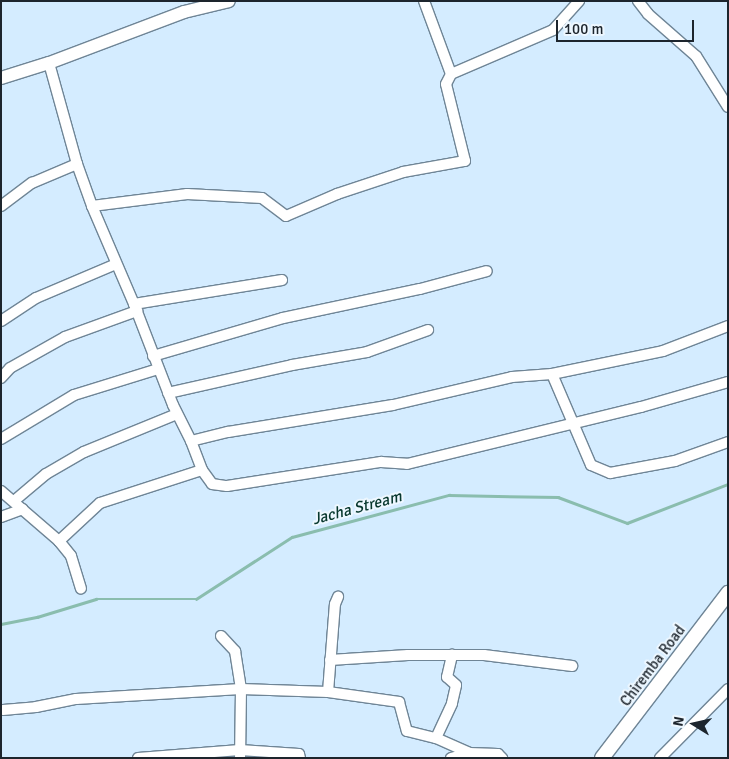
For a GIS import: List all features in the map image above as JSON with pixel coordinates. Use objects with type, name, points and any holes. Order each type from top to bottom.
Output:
[{"type":"main road","name":"Chiremba Road","points":[[602,758],[728,593]]},
{"type":"street","points":[[1,78],[48,63],[184,12],[230,1]]},
{"type":"street","points":[[424,1],[451,74]]},
{"type":"street","points":[[92,206],[196,194],[262,198],[286,216],[337,194],[403,172],[465,161],[446,84],[451,74],[553,30],[579,1]]},
{"type":"street","points":[[638,1],[648,14],[696,56],[728,107]]},
{"type":"street","points":[[48,63],[77,164],[92,206],[136,308],[177,414],[191,441],[202,470],[212,484],[227,486],[381,462],[407,464],[572,422],[640,407],[728,382]]},
{"type":"street","points":[[1,206],[32,183],[77,164]]},
{"type":"street","points":[[1,320],[36,298],[116,264]]},
{"type":"street","points":[[153,356],[283,318],[420,289],[487,271]]},
{"type":"street","points":[[1,378],[10,368],[64,337],[136,308],[282,280]]},
{"type":"street","points":[[191,441],[228,432],[393,405],[512,377],[552,374],[664,351],[728,326]]},
{"type":"street","points":[[168,393],[292,365],[367,352],[428,330]]},
{"type":"street","points":[[1,439],[74,395],[158,369]]},
{"type":"street","points":[[552,374],[591,465],[610,473],[674,460],[728,442]]},
{"type":"street","points":[[14,502],[46,474],[84,452],[177,414]]},
{"type":"street","points":[[59,541],[100,503],[202,470]]},
{"type":"street","points":[[1,491],[59,541],[71,556],[81,588]]},
{"type":"street","points":[[1,517],[23,509]]},
{"type":"street","points":[[328,692],[335,604],[338,597]]},
{"type":"street","points":[[221,636],[235,651],[241,689],[240,754]]},
{"type":"street","points":[[330,660],[408,655],[498,655],[572,666]]},
{"type":"street","points":[[436,738],[452,703],[456,685],[446,677],[452,655]]},
{"type":"street","points":[[3,710],[36,707],[76,699],[241,689],[328,692],[399,702],[407,731],[436,738],[469,753]]},
{"type":"street","points":[[660,758],[728,689]]},
{"type":"street","points":[[451,758],[469,753],[498,754],[502,758]]},
{"type":"street","points":[[138,758],[240,754],[299,754],[300,758]]},
{"type":"waterway","name":"Jacha Stream","points":[[1,624],[37,617],[96,599],[196,599],[292,537],[449,495],[558,497],[627,523],[728,484]]}]
